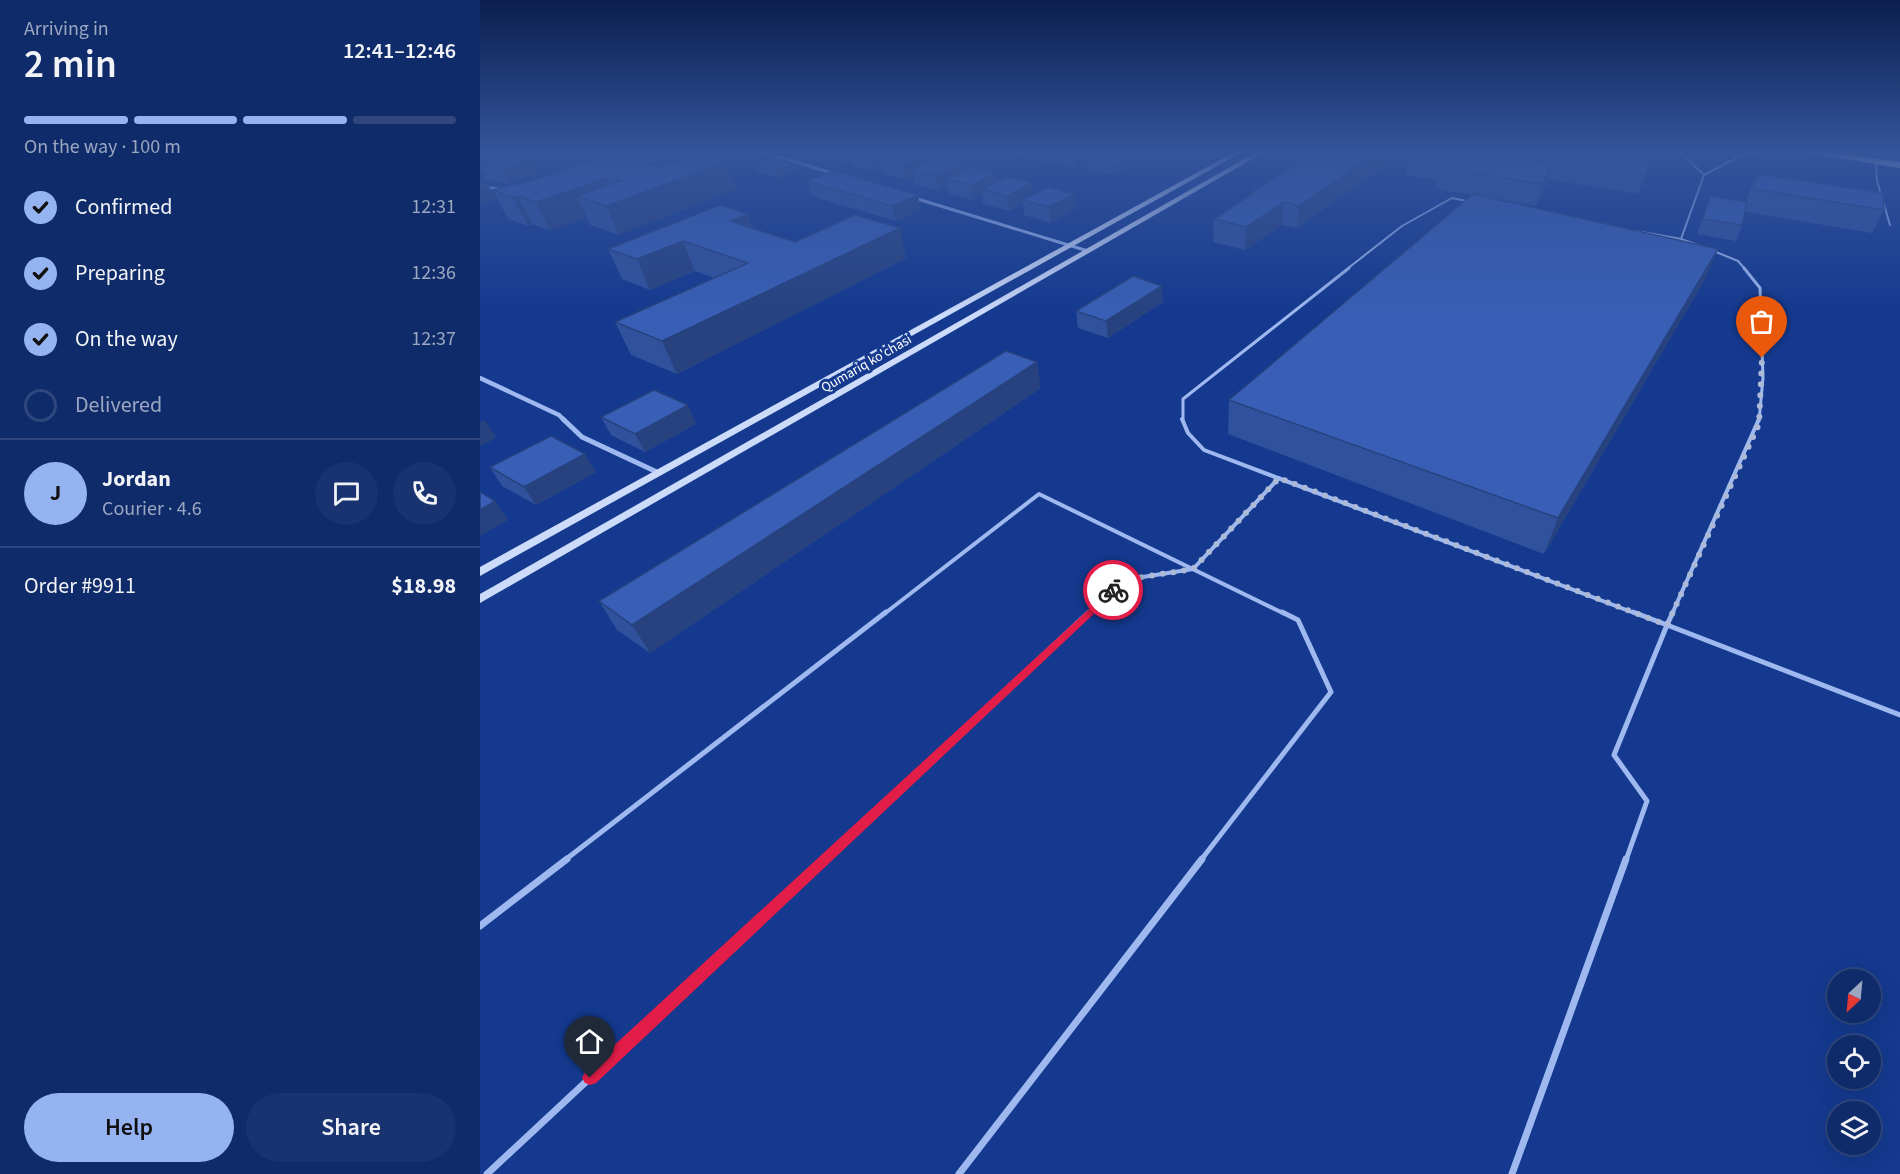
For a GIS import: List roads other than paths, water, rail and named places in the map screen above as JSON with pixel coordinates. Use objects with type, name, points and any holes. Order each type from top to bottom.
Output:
[{"type":"main road","name":"Qumariq ko'chasi","points":[[480,572],[1145,205]]},
{"type":"main road","name":"Qumariq ko'chasi","points":[[480,598],[1169,205]]},
{"type":"main road","points":[[1141,207],[1158,211]]},
{"type":"street","points":[[935,205],[1088,251]]},
{"type":"street","points":[[480,378],[559,415],[582,437],[659,473]]},
{"type":"lane","points":[[1440,205],[1402,226],[1183,399],[1180,412],[1183,427],[1191,439],[1204,450],[1900,715]]},
{"type":"lane","points":[[1681,238],[1693,205]]},
{"type":"lane","points":[[1884,205],[1890,225]]},
{"type":"lane","points":[[1512,1174],[1647,801],[1614,755],[1667,625],[1759,424],[1763,378],[1760,288],[1738,261],[1681,238],[1635,231]]},
{"type":"lane","points":[[487,1174],[1124,580],[1193,569],[1279,478]]},
{"type":"lane","points":[[480,926],[1039,494],[1298,620],[1331,692],[959,1174]]}]
